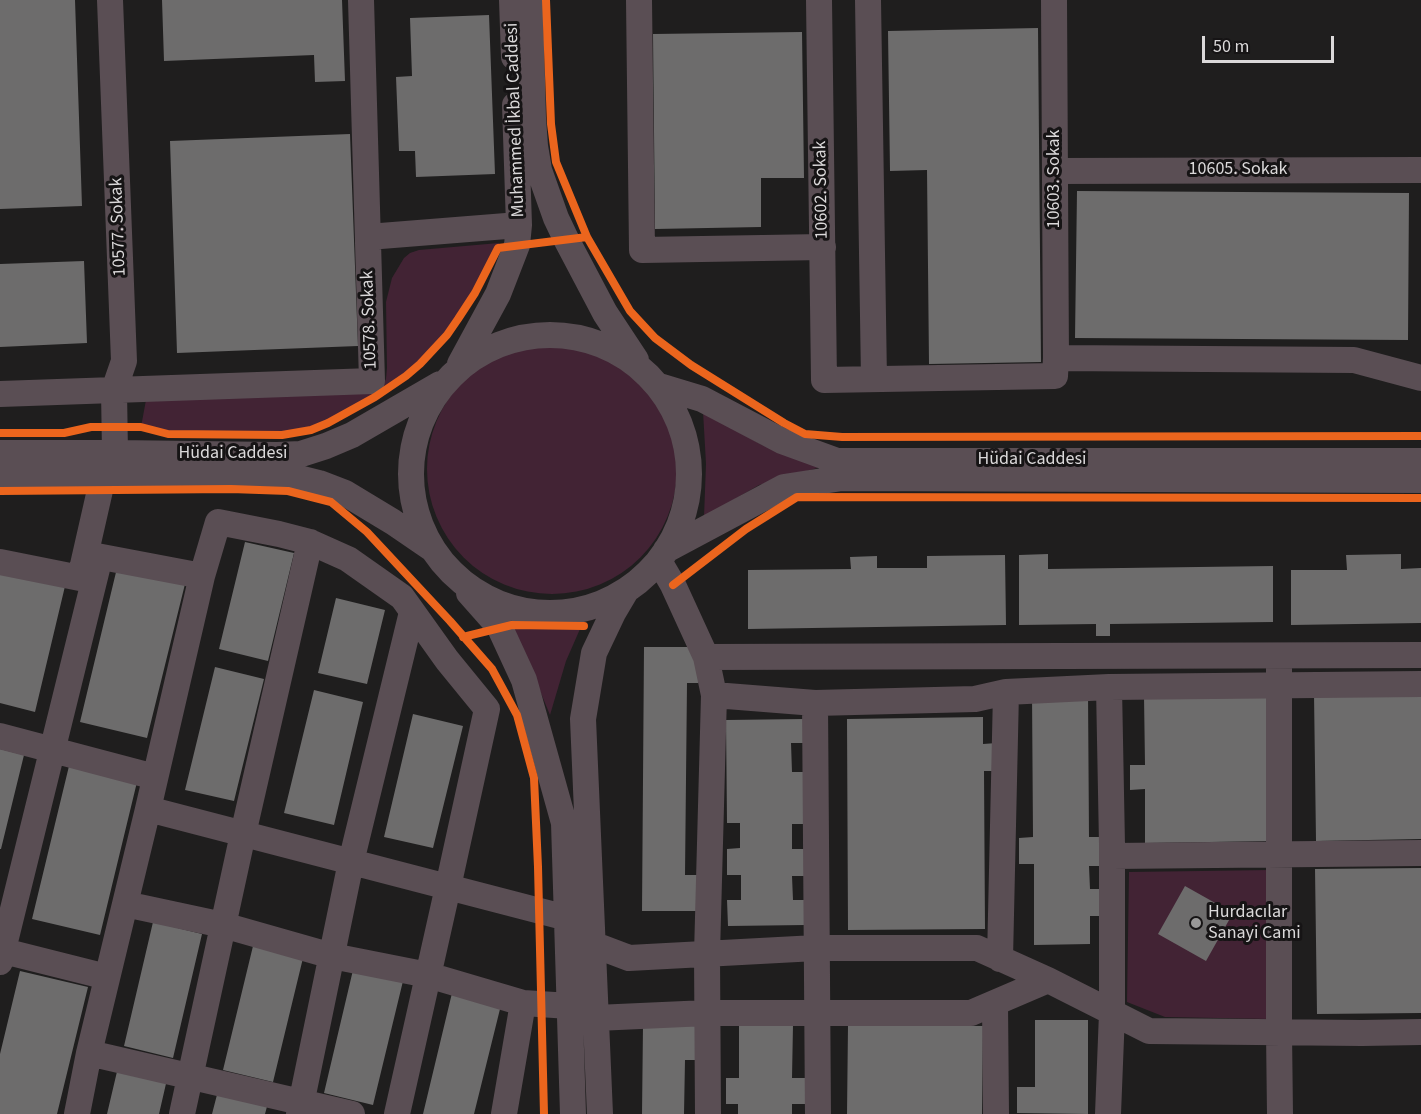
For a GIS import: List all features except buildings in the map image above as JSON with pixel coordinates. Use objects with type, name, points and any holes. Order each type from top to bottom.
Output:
[{"type":"street","name":"10577. Sokak","points":[[110,0],[124,361],[114,390],[115,453]]},
{"type":"street","name":"10578. Sokak","points":[[114,390],[372,381],[361,0]]},
{"type":"street","name":"Muhammed İkbal Caddesi","points":[[453,374],[489,314],[517,245],[519,225],[512,0]]},
{"type":"street","name":"Muhammed İkbal Caddesi","points":[[530,0],[532,118],[539,170],[546,192],[556,219],[605,313],[628,349],[671,403],[687,442],[690,463],[687,505],[680,525],[663,555]]},
{"type":"street","points":[[639,0],[642,250],[823,247]]},
{"type":"street","name":"10602. Sokak","points":[[819,0],[824,380],[874,379]]},
{"type":"street","points":[[867,0],[874,379],[1055,376],[1056,358],[1354,360],[1421,378]]},
{"type":"street","name":"10603. Sokak","points":[[1054,0],[1056,358]]},
{"type":"street","name":"10605. Sokak","points":[[1055,171],[1421,170]]},
{"type":"street","points":[[368,237],[519,225]]},
{"type":"street","name":"Hüdai Caddesi","points":[[0,453],[278,456],[301,454],[352,435],[453,374],[476,356],[517,338],[539,334],[584,338],[606,345],[626,356],[651,378],[702,399],[782,441],[837,461],[1421,461]]},
{"type":"street","points":[[453,374],[427,409],[417,435],[411,462],[413,499],[417,517],[433,550],[500,628],[524,680],[564,823],[573,1114]]},
{"type":"street","points":[[0,394],[114,390]]},
{"type":"street","name":"Hüdai Caddesi","points":[[0,477],[295,477],[320,483],[345,494],[393,522],[433,550]]},
{"type":"street","points":[[103,477],[93,555],[53,750],[1,955],[108,977]]},
{"type":"street","name":"Hüdai Caddesi","points":[[663,555],[784,488],[842,478],[1421,480]]},
{"type":"street","points":[[77,1114],[89,1053],[201,576],[218,522],[279,534],[310,543],[348,560],[402,597],[447,660],[487,709],[397,1114]]},
{"type":"street","points":[[182,1114],[310,543]]},
{"type":"street","points":[[0,562],[80,578],[93,555]]},
{"type":"street","points":[[93,555],[201,576]]},
{"type":"street","points":[[451,572],[469,587],[512,608],[559,613],[605,602],[626,591],[645,576],[663,555]]},
{"type":"street","points":[[663,555],[673,585],[706,657],[714,695],[707,954],[708,1114]]},
{"type":"street","points":[[600,1114],[582,719],[594,653],[626,591]]},
{"type":"street","points":[[300,1108],[351,862],[412,612]]},
{"type":"street","points":[[1279,655],[1280,1114]]},
{"type":"street","points":[[706,657],[1421,656]]},
{"type":"street","points":[[714,695],[815,703],[975,699],[1006,692],[1109,687],[1421,684]]},
{"type":"street","points":[[1108,1114],[1112,1013],[1109,687]]},
{"type":"street","points":[[1000,958],[1006,692]]},
{"type":"street","points":[[815,703],[818,1114]]},
{"type":"street","points":[[0,736],[155,777]]},
{"type":"street","points":[[148,809],[567,918]]},
{"type":"street","points":[[1112,856],[1421,853]]},
{"type":"street","points":[[125,904],[223,925],[332,956],[428,975],[523,1003],[570,1006]]},
{"type":"street","points":[[592,944],[628,958],[816,948],[977,948],[1048,980],[1149,1031],[1421,1032]]},
{"type":"street","points":[[596,1018],[707,1013],[971,1013],[1048,980]]},
{"type":"street","points":[[504,1114],[523,1003]]},
{"type":"street","points":[[995,1003],[996,1114]]},
{"type":"street","points":[[89,1053],[190,1077],[300,1108],[352,1114]]},
{"type":"shaded area","points":[[499,243],[467,305],[447,335],[434,349],[406,376],[328,423],[311,430],[282,435],[168,434],[141,427],[146,400],[382,387],[386,379],[387,368],[386,302],[392,278],[404,258],[419,250]]},
{"type":"shaded area","points":[[540,344],[564,344],[600,353],[622,365],[641,380],[656,399],[668,421],[675,445],[677,469],[675,493],[668,517],[656,539],[641,558],[622,573],[600,585],[564,594],[540,594],[504,585],[482,573],[463,558],[448,539],[436,517],[427,481],[427,457],[436,421],[448,399],[463,380],[482,365],[504,353]]},
{"type":"shaded area","points":[[703,411],[762,445],[824,466],[759,485],[704,517],[706,464]]},
{"type":"shaded area","points":[[494,607],[538,617],[587,613],[566,661],[550,715],[526,657]]},
{"type":"shaded area","points":[[1271,870],[1270,1019],[1165,1017],[1127,1002],[1129,872]]},
{"type":"cycle path","points":[[546,0],[551,124],[556,162],[587,237],[630,311],[655,338],[691,365],[805,434],[842,437],[1421,436]]},
{"type":"cycle path","points":[[0,433],[64,433],[91,427],[141,427],[168,434],[282,435],[311,430],[375,397],[420,364],[447,335],[458,319],[475,293],[498,248],[587,237]]},
{"type":"cycle path","points":[[0,491],[231,489],[288,491],[331,502],[367,532],[492,669],[517,715],[534,778],[544,1114]]},
{"type":"cycle path","points":[[673,585],[746,529],[797,497],[1421,498]]},
{"type":"cycle path","points":[[463,637],[512,625],[584,626]]},
{"type":"place","name":"Hurdacılar Sanayi Cami","points":[[1196,923]]}]
